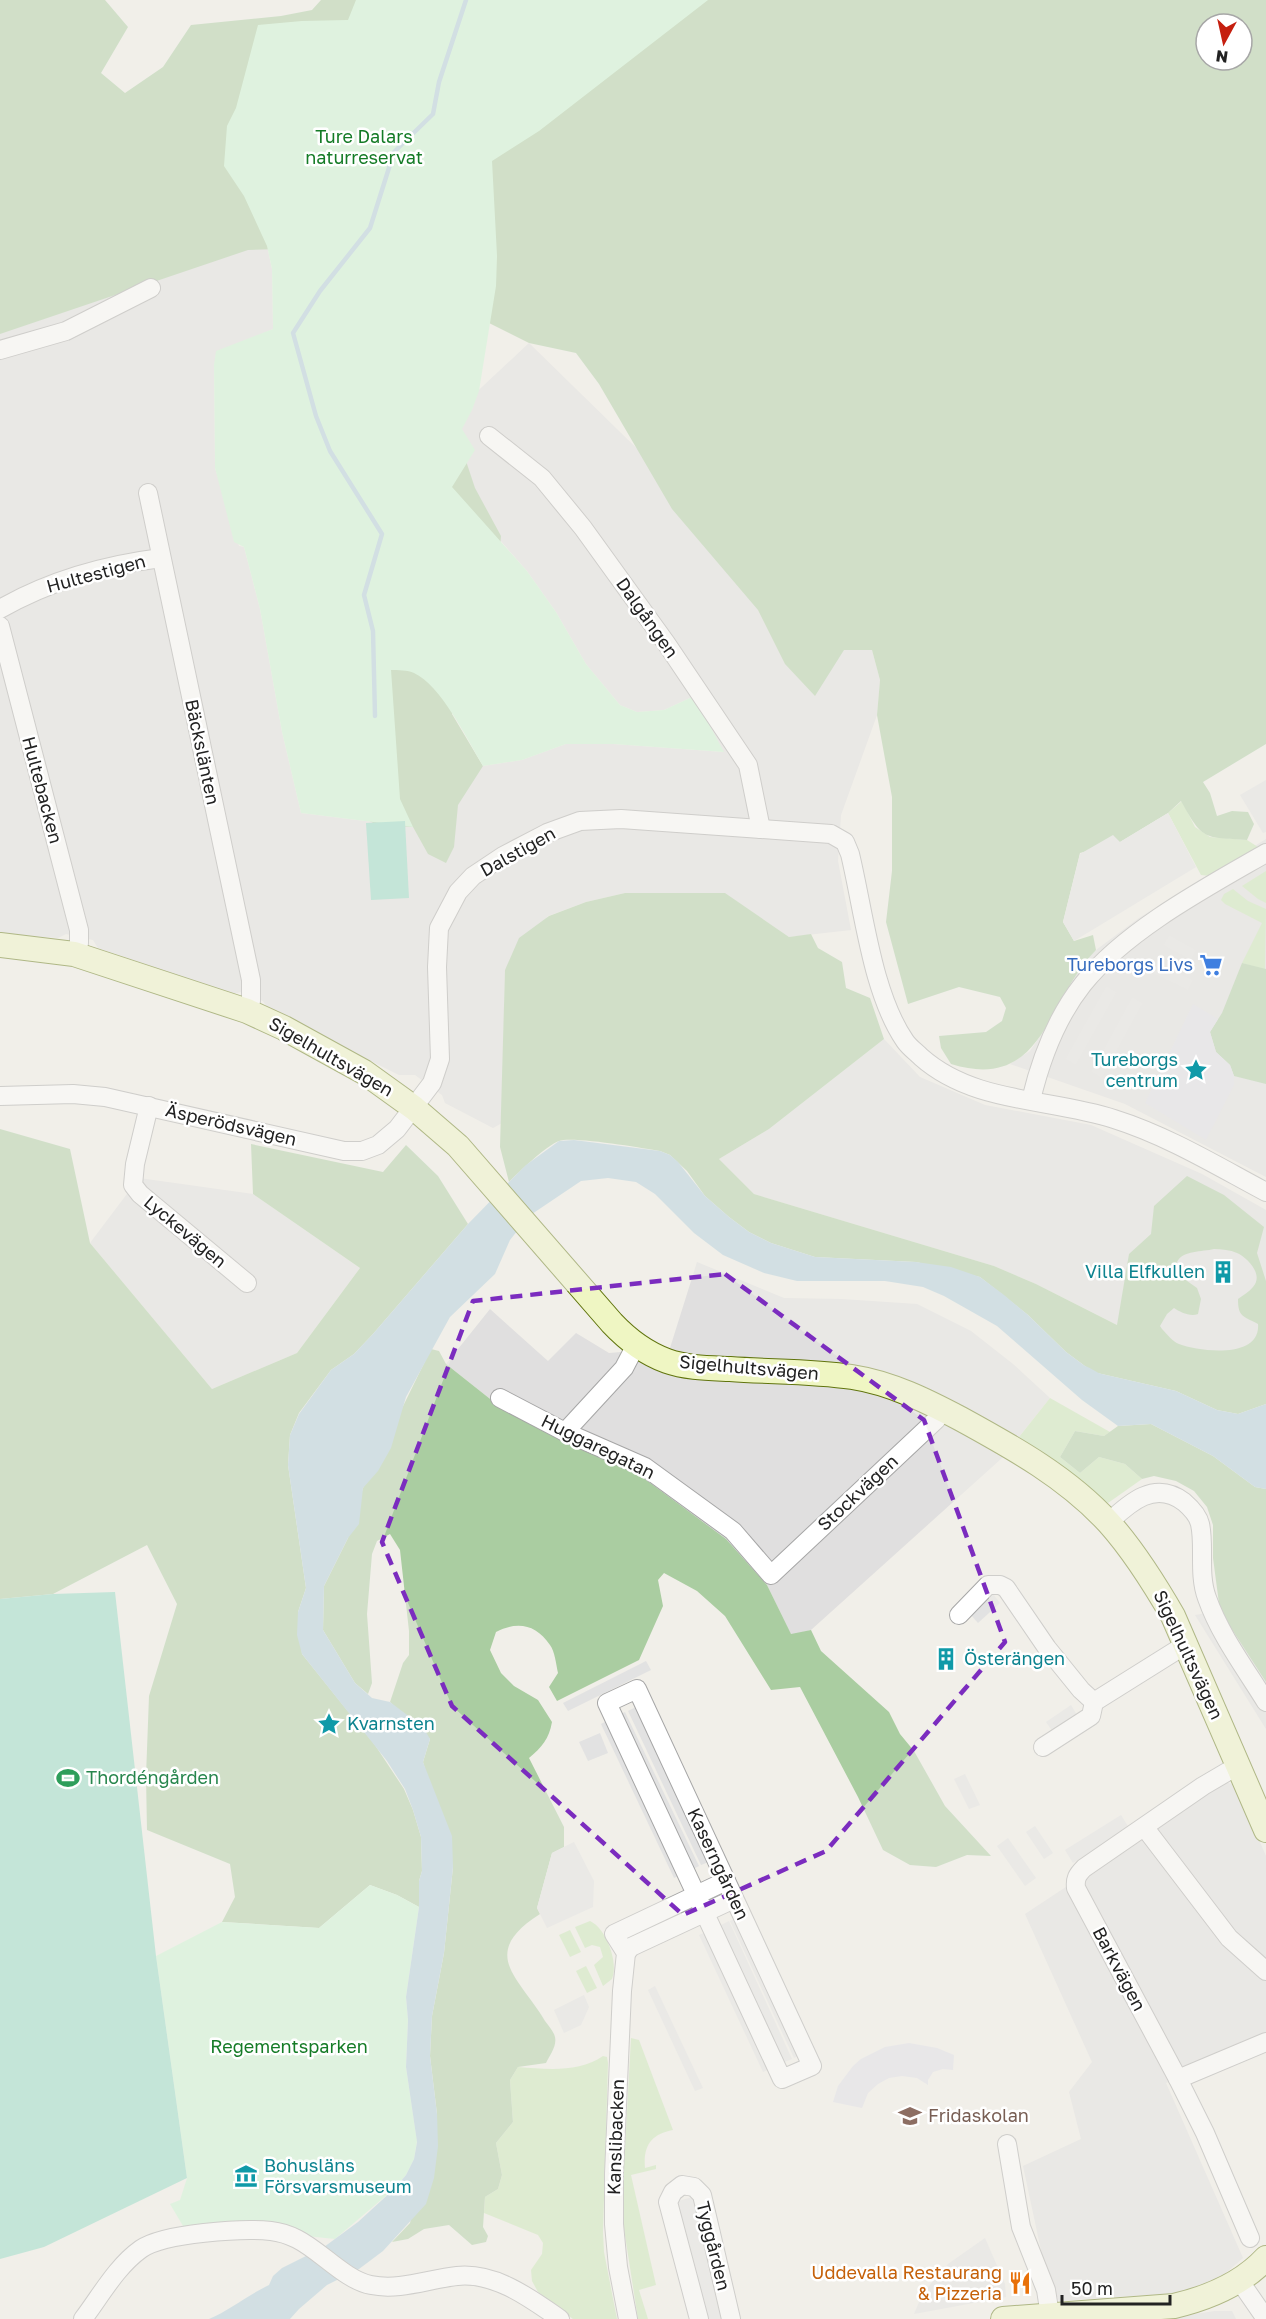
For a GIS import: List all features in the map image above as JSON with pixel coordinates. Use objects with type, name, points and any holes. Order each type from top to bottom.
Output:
[{"type":"street","points":[[0,350],[66,331],[152,288]]},
{"type":"street","name":"Dalgången","points":[[489,436],[542,478],[583,528],[666,643],[748,765],[761,829]]},
{"type":"street","name":"Bäckslänten","points":[[148,493],[251,980],[251,1001],[247,1011]]},
{"type":"street","name":"Hultestigen","points":[[0,609],[35,591],[78,575],[161,558]]},
{"type":"street","name":"Hultebacken","points":[[0,626],[79,930],[79,943],[74,954]]},
{"type":"street","name":"Dalstigen","points":[[432,1083],[440,1059],[436,967],[440,928],[458,892],[473,876],[503,856],[547,833],[580,822],[621,819],[831,834],[845,842],[848,846],[879,987],[892,1021],[907,1044],[927,1062],[952,1079],[981,1091],[1031,1101]]},
{"type":"street","points":[[1266,853],[1196,893],[1103,962],[1083,984],[1054,1030],[1040,1065],[1031,1101],[1114,1119],[1152,1133],[1266,1192]]},
{"type":"street","name":"Sigelhultsvägen","points":[[0,945],[74,954],[247,1011],[284,1028],[364,1072],[440,1129],[477,1167],[612,1323],[636,1346],[660,1358],[685,1365],[854,1377],[906,1392],[1004,1443],[1058,1478],[1108,1523],[1155,1584],[1187,1647],[1266,1830]]},
{"type":"street","name":"Äsperödsvägen","points":[[0,1096],[73,1094],[105,1097],[344,1151],[362,1151],[378,1145],[397,1129],[432,1083]]},
{"type":"street","name":"Lyckevägen","points":[[149,1106],[135,1164],[134,1185],[140,1194],[247,1283]]},
{"type":"street","points":[[565,1432],[624,1368],[636,1346]]},
{"type":"street","name":"Huggaregatan","points":[[500,1398],[565,1432],[645,1467],[733,1531],[771,1575]]},
{"type":"street","name":"Stockvägen","points":[[771,1575],[944,1410]]},
{"type":"street","points":[[1108,1523],[1134,1501],[1148,1494],[1159,1492],[1168,1494],[1189,1506],[1200,1525],[1205,1594],[1214,1618],[1266,1702]]},
{"type":"street","points":[[960,1615],[988,1585],[1000,1585],[1006,1588],[1047,1648],[1081,1690],[1094,1702]]},
{"type":"street","points":[[1043,1747],[1091,1716],[1094,1702],[1177,1650],[1187,1647]]},
{"type":"street","name":"Kaserngården","points":[[637,1689],[812,2066],[782,2079],[697,1895],[607,1703],[637,1689]]},
{"type":"street","name":"Barkvägen","points":[[1237,1766],[1203,1786],[1084,1868],[1076,1877],[1075,1882],[1076,1888],[1205,2133],[1250,2238]]},
{"type":"street","points":[[1145,1828],[1229,1938],[1266,1971]]},
{"type":"street","points":[[726,1881],[614,1934],[626,1953],[632,1947],[734,1899]]},
{"type":"street","name":"Kanslibacken","points":[[626,1953],[622,1991],[613,2207],[618,2267],[628,2319]]},
{"type":"street","points":[[1178,2079],[1266,2042]]},
{"type":"street","points":[[1007,2144],[1022,2227],[1046,2290],[1050,2315]]},
{"type":"street","name":"Tyggården","points":[[699,2319],[668,2202],[673,2192],[682,2186],[694,2187],[702,2194],[731,2319]]},
{"type":"street","points":[[83,2319],[111,2280],[141,2249],[150,2244],[172,2237],[258,2230],[274,2231],[300,2241],[358,2280],[371,2285],[410,2284],[456,2276],[486,2278],[527,2298],[560,2319]]},
{"type":"street","points":[[1003,2319],[1050,2315],[1108,2315],[1200,2300],[1239,2280],[1266,2258]]},
{"type":"street","points":[[1239,2280],[1266,2319]]},
{"type":"highlighted area","points":[[725,1274],[924,1420],[1005,1642],[826,1851],[683,1915],[452,1706],[382,1542],[473,1301]]},
{"type":"shaded area","points":[[258,228],[267,246],[272,269],[273,329],[214,365],[215,468],[239,546],[244,547],[260,609],[282,732],[301,813],[413,827],[483,766],[522,760],[566,744],[613,744],[723,752],[694,696],[664,710],[637,712],[620,705],[586,664],[556,612],[527,571],[480,517],[451,416],[529,343],[843,650],[872,650],[880,680],[877,715],[841,815],[838,861],[851,930],[789,937],[724,893],[625,893],[586,902],[548,916],[505,970],[502,1123],[493,1128],[445,1103],[442,1095],[415,1075],[399,1075],[269,1010],[263,1001],[241,992],[233,994],[98,948],[93,940],[66,934],[58,938],[0,934],[0,324]]},
{"type":"shaded area","points":[[1266,780],[1266,832],[1263,833],[1240,795]]},
{"type":"shaded area","points":[[1168,813],[1196,867],[1074,941],[1063,922],[1080,854],[1113,835],[1120,842]]},
{"type":"shaded area","points":[[1266,839],[1266,1177],[1125,1104],[1010,1064],[1030,1051],[1083,963],[1096,950],[1139,918]]},
{"type":"shaded area","points":[[1169,935],[1196,950],[1191,960],[1163,945]]},
{"type":"shaded area","points":[[1152,961],[1193,980],[1188,990],[1148,971]]},
{"type":"shaded area","points":[[1106,986],[1117,992],[1076,1065],[1065,1059]]},
{"type":"shaded area","points":[[1132,997],[1143,1003],[1102,1078],[1091,1072]]},
{"type":"shaded area","name":"Tureborgs centrum","points":[[1193,1004],[1218,1019],[1210,1032],[1216,1052],[1230,1065],[1234,1076],[1234,1085],[1206,1140],[1145,1103]]},
{"type":"shaded area","points":[[884,1039],[920,1077],[985,1105],[1091,1125],[1202,1174],[1266,1210],[1266,1367],[1139,1336],[1036,1284],[994,1266],[754,1194],[719,1159],[769,1129]]},
{"type":"shaded area","points":[[139,1178],[253,1194],[360,1268],[297,1353],[212,1389],[90,1243]]},
{"type":"shaded area","points":[[697,1262],[784,1298],[917,1304],[971,1331],[1013,1364],[1050,1398],[1002,1458],[811,1630],[791,1635],[767,1585],[562,1440],[504,1410],[446,1364],[490,1309],[548,1361],[576,1333],[609,1353],[670,1348]]},
{"type":"shaded area","points":[[993,1594],[1000,1603],[978,1623],[970,1614]]},
{"type":"shaded area","points":[[1220,1611],[1266,1682],[1266,1729],[1195,1615]]},
{"type":"shaded area","points":[[1204,1613],[1248,1685],[1242,1689],[1198,1617]]},
{"type":"shaded area","points":[[646,1661],[651,1670],[568,1711],[563,1703]]},
{"type":"shaded area","points":[[1071,1705],[1077,1715],[1053,1732],[1046,1722]]},
{"type":"shaded area","points":[[638,1706],[711,1861],[701,1865],[628,1711]]},
{"type":"shaded area","points":[[625,1712],[699,1866],[693,1869],[619,1715]]},
{"type":"shaded area","points":[[608,1720],[681,1875],[674,1878],[601,1724]]},
{"type":"shaded area","points":[[600,1733],[608,1753],[588,1761],[579,1742]]},
{"type":"shaded area","points":[[965,1774],[980,1805],[969,1809],[954,1779]]},
{"type":"shaded area","points":[[1225,1782],[1235,1785],[1266,1856],[1266,2036],[1166,2083],[1243,2258],[1220,2278],[1177,2293],[1059,2301],[1045,2269],[1023,2166],[1081,2139],[1069,2092],[1092,2062],[1025,1914]]},
{"type":"shaded area","points":[[1121,1815],[1129,1828],[1073,1863],[1065,1850]]},
{"type":"shaded area","points":[[1035,1826],[1053,1853],[1044,1859],[1026,1832]]},
{"type":"shaded area","points":[[1008,1838],[1036,1878],[1025,1886],[997,1846]]},
{"type":"shaded area","points":[[574,1842],[594,1881],[593,1907],[547,1928],[537,1908],[552,1853]]},
{"type":"shaded area","points":[[739,1917],[802,2054],[794,2058],[730,1921]]},
{"type":"shaded area","points":[[729,1921],[792,2059],[782,2063],[719,1926]]},
{"type":"shaded area","points":[[709,1931],[772,2068],[763,2072],[699,1935]]},
{"type":"shaded area","points":[[655,1986],[703,2088],[695,2091],[648,1990]]},
{"type":"shaded area","points":[[584,1995],[589,2007],[581,2025],[564,2033],[554,2010]]},
{"type":"shaded area","points":[[909,2043],[937,2048],[954,2055],[953,2070],[943,2069],[933,2072],[928,2085],[917,2078],[902,2076],[889,2078],[868,2093],[862,2108],[833,2102],[838,2086],[861,2059],[885,2047]]},
{"type":"shaded area","points":[[696,2196],[726,2319],[703,2319],[675,2202]]},
{"type":"shaded area","points":[[985,2238],[1005,2284],[1006,2297],[914,2314],[923,2293],[948,2264]]},
{"type":"shaded area","points":[[1215,2311],[1232,2311],[1236,2319],[1162,2319]]},
{"type":"green space","points":[[0,0],[105,0],[128,27],[101,73],[125,93],[163,67],[191,25],[281,16],[312,10],[321,0],[1266,0],[1266,744],[1203,782],[1210,793],[1217,816],[1232,811],[1248,812],[1254,824],[1247,840],[1213,837],[1206,834],[1195,824],[1181,801],[1168,813],[1120,842],[1080,853],[1063,922],[1074,941],[1093,935],[1096,950],[1080,970],[1040,1036],[1025,1053],[1006,1065],[982,1069],[951,1064],[941,1048],[939,1036],[986,1032],[1002,1021],[1006,1008],[1000,997],[959,987],[908,1004],[886,922],[892,871],[892,797],[877,715],[880,680],[872,650],[844,650],[815,696],[785,664],[758,610],[672,509],[599,384],[576,353],[529,343],[485,321],[451,416],[475,488],[501,536],[497,581],[452,714],[483,766],[458,805],[454,847],[446,863],[428,854],[413,827],[377,825],[349,810],[273,359],[279,249],[248,250],[0,334]]},
{"type":"green space","name":"Ture Dalars naturreservat","points":[[356,0],[708,0],[539,131],[492,161],[497,256],[496,286],[479,391],[462,429],[475,450],[452,487],[527,571],[556,612],[586,664],[620,705],[637,712],[664,710],[694,696],[724,752],[613,744],[566,744],[522,760],[483,766],[453,715],[434,689],[414,673],[391,670],[400,799],[413,827],[301,813],[282,732],[260,609],[244,547],[234,542],[215,468],[214,365],[216,351],[273,329],[272,269],[267,246],[244,196],[224,166],[227,126],[236,108],[258,25],[348,20]]},
{"type":"green space","points":[[1182,801],[1195,827],[1210,837],[1247,840],[1258,847],[1210,876],[1201,875],[1168,813]]},
{"type":"green space","points":[[405,821],[409,898],[371,900],[366,823]]},
{"type":"green space","points":[[1266,871],[1266,903],[1242,886]]},
{"type":"green space","points":[[1233,889],[1248,901],[1266,909],[1265,970],[1242,963],[1262,923],[1221,900],[1224,894]]},
{"type":"green space","points":[[625,893],[725,893],[789,937],[811,934],[818,948],[842,962],[846,988],[870,998],[884,1039],[769,1129],[719,1159],[754,1194],[994,1266],[1036,1284],[1117,1325],[1129,1254],[1151,1234],[1154,1206],[1187,1176],[1224,1195],[1264,1227],[1257,1253],[1266,1281],[1266,1404],[1238,1414],[1217,1410],[1176,1391],[1093,1372],[1066,1352],[1028,1315],[980,1277],[916,1262],[815,1257],[771,1243],[749,1232],[729,1217],[705,1196],[687,1171],[670,1155],[660,1151],[592,1141],[559,1141],[541,1153],[509,1182],[500,1147],[505,970],[519,938],[549,916],[586,902]],"holes":[[[1217,1249],[1241,1255],[1256,1272],[1257,1277],[1253,1287],[1238,1299],[1240,1313],[1258,1324],[1256,1335],[1250,1343],[1228,1350],[1201,1349],[1179,1344],[1172,1340],[1160,1326],[1167,1314],[1174,1308],[1188,1314],[1198,1314],[1201,1299],[1197,1288],[1180,1276],[1177,1262],[1188,1253]]]},
{"type":"green space","points":[[1242,963],[1266,969],[1266,1084],[1234,1076],[1230,1065],[1216,1052],[1210,1032],[1222,1013]]},
{"type":"green space","points":[[0,1129],[70,1149],[90,1243],[212,1389],[297,1353],[360,1268],[253,1194],[251,1144],[383,1172],[406,1145],[438,1176],[468,1224],[373,1334],[354,1354],[331,1370],[299,1413],[290,1435],[288,1465],[306,1588],[298,1612],[302,1654],[375,1745],[404,1789],[421,1837],[422,1871],[419,1881],[419,1907],[397,1895],[370,1885],[319,1928],[222,1922],[235,1897],[230,1864],[147,1830],[146,1776],[149,1696],[177,1604],[147,1545],[53,1594],[0,1599]]},
{"type":"green space","points":[[431,1349],[439,1351],[446,1364],[504,1410],[562,1440],[638,1474],[726,1539],[767,1585],[791,1634],[811,1630],[821,1651],[889,1712],[900,1734],[914,1751],[945,1806],[991,1856],[967,1855],[936,1867],[910,1865],[883,1850],[800,1687],[771,1690],[725,1616],[697,1591],[664,1573],[658,1580],[663,1606],[639,1660],[557,1701],[549,1687],[558,1673],[556,1662],[552,1648],[545,1638],[532,1629],[519,1626],[511,1626],[496,1632],[490,1650],[501,1673],[514,1686],[538,1700],[552,1722],[544,1742],[529,1758],[564,1827],[564,1847],[552,1853],[537,1908],[540,1914],[521,1928],[511,1942],[507,1954],[516,1979],[552,2031],[555,2044],[546,2063],[518,2067],[510,2080],[513,2122],[496,2143],[502,2175],[498,2189],[485,2197],[483,2227],[488,2236],[486,2242],[472,2245],[449,2225],[424,2229],[408,2239],[392,2242],[410,2223],[437,2114],[430,2056],[432,2016],[444,1953],[453,1867],[423,1762],[430,1739],[390,1702],[403,1663],[409,1655],[409,1631],[400,1550],[390,1534],[377,1541],[372,1554],[367,1614],[372,1683],[368,1694],[355,1683],[323,1630],[324,1586],[348,1538],[363,1488]]},
{"type":"green space","points":[[1050,1398],[1110,1432],[1104,1436],[1075,1431],[1060,1457],[1080,1473],[1099,1457],[1125,1464],[1142,1479],[1108,1503],[1019,1437]]},
{"type":"green space","points":[[1151,1424],[1213,1456],[1255,1487],[1266,1489],[1266,1682],[1220,1611],[1213,1558],[1213,1525],[1207,1507],[1194,1491],[1176,1481],[1154,1476],[1142,1479],[1125,1464],[1099,1457],[1080,1473],[1060,1457],[1075,1431],[1104,1436],[1118,1426]]},
{"type":"green space","name":"Thordéngården","points":[[115,1592],[156,1956],[187,2178],[44,2247],[0,2259],[0,1599]]},
{"type":"green space","name":"Regementsparken","points":[[370,1885],[397,1895],[419,1907],[406,1997],[408,2020],[406,2067],[417,2141],[414,2159],[406,2175],[394,2189],[335,2239],[209,2226],[183,2226],[170,2204],[180,2200],[187,2178],[156,1956],[222,1922],[319,1928]]},
{"type":"green space","points":[[590,1921],[606,1938],[614,1964],[612,1979],[603,1986],[594,1965],[603,1957],[600,1947],[592,1945],[585,1948],[575,1927]]},
{"type":"green space","points":[[570,1930],[581,1952],[570,1957],[559,1935]]},
{"type":"green space","points":[[586,1966],[597,1988],[587,1993],[576,1971]]},
{"type":"green space","points":[[631,2038],[639,2040],[673,2130],[654,2138],[647,2147],[645,2168],[656,2165],[656,2169],[631,2175],[656,2285],[639,2290],[648,2319],[638,2319],[624,2229],[623,2185]]},
{"type":"green space","points":[[603,2056],[607,2057],[608,2063],[604,2252],[617,2319],[573,2319],[538,2292],[532,2281],[531,2270],[542,2254],[543,2243],[538,2235],[484,2213],[485,2197],[498,2189],[502,2175],[496,2143],[513,2122],[510,2080],[518,2067],[562,2069],[584,2065]]},
{"type":"water","points":[[574,1140],[660,1151],[670,1155],[705,1196],[729,1217],[749,1232],[771,1243],[815,1257],[916,1262],[951,1267],[980,1277],[1028,1315],[1066,1352],[1093,1372],[1176,1391],[1217,1410],[1238,1414],[1266,1404],[1266,1489],[1255,1487],[1213,1456],[1151,1424],[1118,1426],[1082,1400],[997,1326],[944,1296],[923,1287],[885,1281],[797,1281],[764,1273],[723,1255],[694,1233],[655,1194],[636,1182],[608,1178],[581,1181],[529,1216],[510,1240],[495,1274],[450,1317],[406,1397],[391,1448],[378,1471],[363,1488],[359,1524],[348,1538],[324,1586],[323,1630],[355,1683],[372,1698],[390,1702],[423,1727],[430,1739],[423,1762],[452,1836],[453,1867],[444,1953],[432,2016],[430,2056],[437,2114],[438,2146],[434,2178],[426,2204],[383,2251],[359,2269],[327,2285],[290,2319],[209,2319],[269,2285],[273,2276],[282,2268],[324,2247],[358,2222],[406,2175],[414,2159],[417,2142],[406,2067],[408,2020],[406,1997],[419,1907],[419,1881],[422,1871],[421,1837],[405,1789],[387,1761],[302,1654],[297,1635],[298,1612],[306,1588],[288,1465],[290,1435],[299,1414],[331,1370],[354,1354],[373,1334],[468,1224],[509,1182],[526,1165],[559,1141]],"holes":[[[1121,1392],[1134,1399],[1135,1404],[1125,1408],[1118,1406],[1111,1398],[1114,1394]]]},
{"type":"waterway","points":[[375,716],[373,631],[364,595],[382,534],[330,451],[316,416],[293,333],[320,291],[370,228],[394,152],[433,114],[439,82],[466,0]]},
{"type":"waterway","points":[[1083,1379],[1125,1398],[1170,1410]]},
{"type":"place","name":"Tureborgs Livs","points":[[1211,965]]},
{"type":"place","name":"Tureborgs centrum","points":[[1196,1070]]},
{"type":"place","name":"Villa Elfkullen","points":[[1223,1272]]},
{"type":"place","name":"Österängen","points":[[946,1659]]},
{"type":"place","name":"Kvarnsten","points":[[329,1724]]},
{"type":"place","name":"Thordéngården","points":[[68,1778]]},
{"type":"place","name":"Fridaskolan","points":[[910,2116]]},
{"type":"place","name":"Bohusläns Försvarsmuseum","points":[[246,2176]]},
{"type":"place","name":"Uddevalla Restaurang & Pizzeria","points":[[1020,2283]]}]
